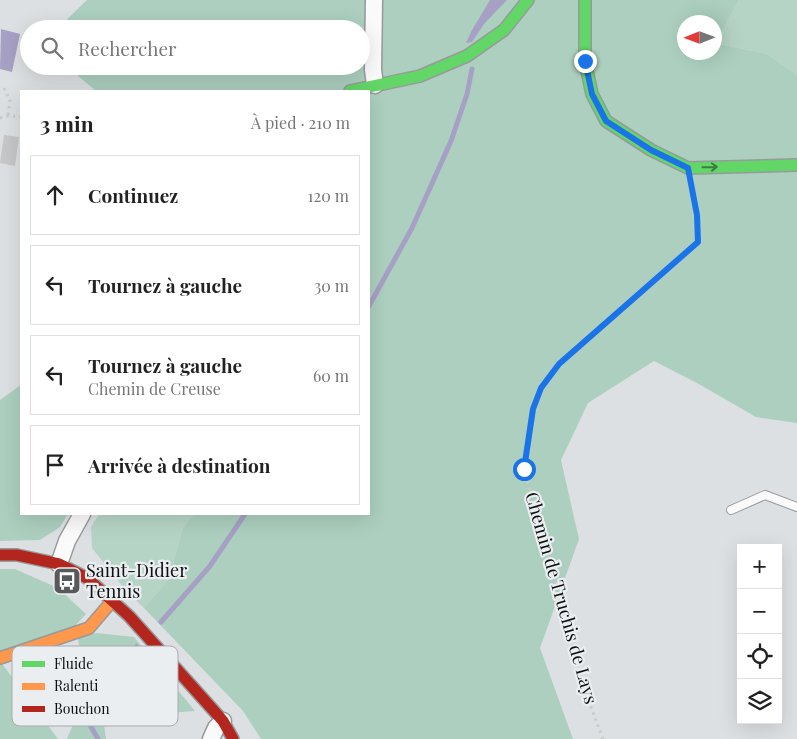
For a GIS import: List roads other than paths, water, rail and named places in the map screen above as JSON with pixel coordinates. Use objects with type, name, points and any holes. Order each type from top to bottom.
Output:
[{"type":"street","points":[[374,0],[373,72],[375,85]]},
{"type":"street","points":[[354,90],[420,76],[467,56],[504,30],[528,0]]},
{"type":"street","points":[[585,0],[585,61],[592,94],[606,121],[651,150],[688,168],[797,165]]},
{"type":"street","points":[[59,564],[67,541],[81,515]]},
{"type":"street","points":[[0,555],[17,555],[59,564],[88,578],[129,616],[156,646]]},
{"type":"street","points":[[36,646],[89,628],[113,600]]},
{"type":"street","points":[[0,658],[12,654]]},
{"type":"street","points":[[178,671],[223,721],[233,739]]},
{"type":"street","points":[[211,739],[216,728],[223,721]]},
{"type":"lane","points":[[731,510],[765,495],[797,507]]},
{"type":"waterway","points":[[370,304],[412,228],[451,141],[467,94],[472,69]]},
{"type":"waterway","points":[[161,622],[210,566],[244,515]]},
{"type":"waterway","points":[[91,726],[98,739]]},
{"type":"place","name":"Saint-Didier Tennis","points":[[67,581]]}]
